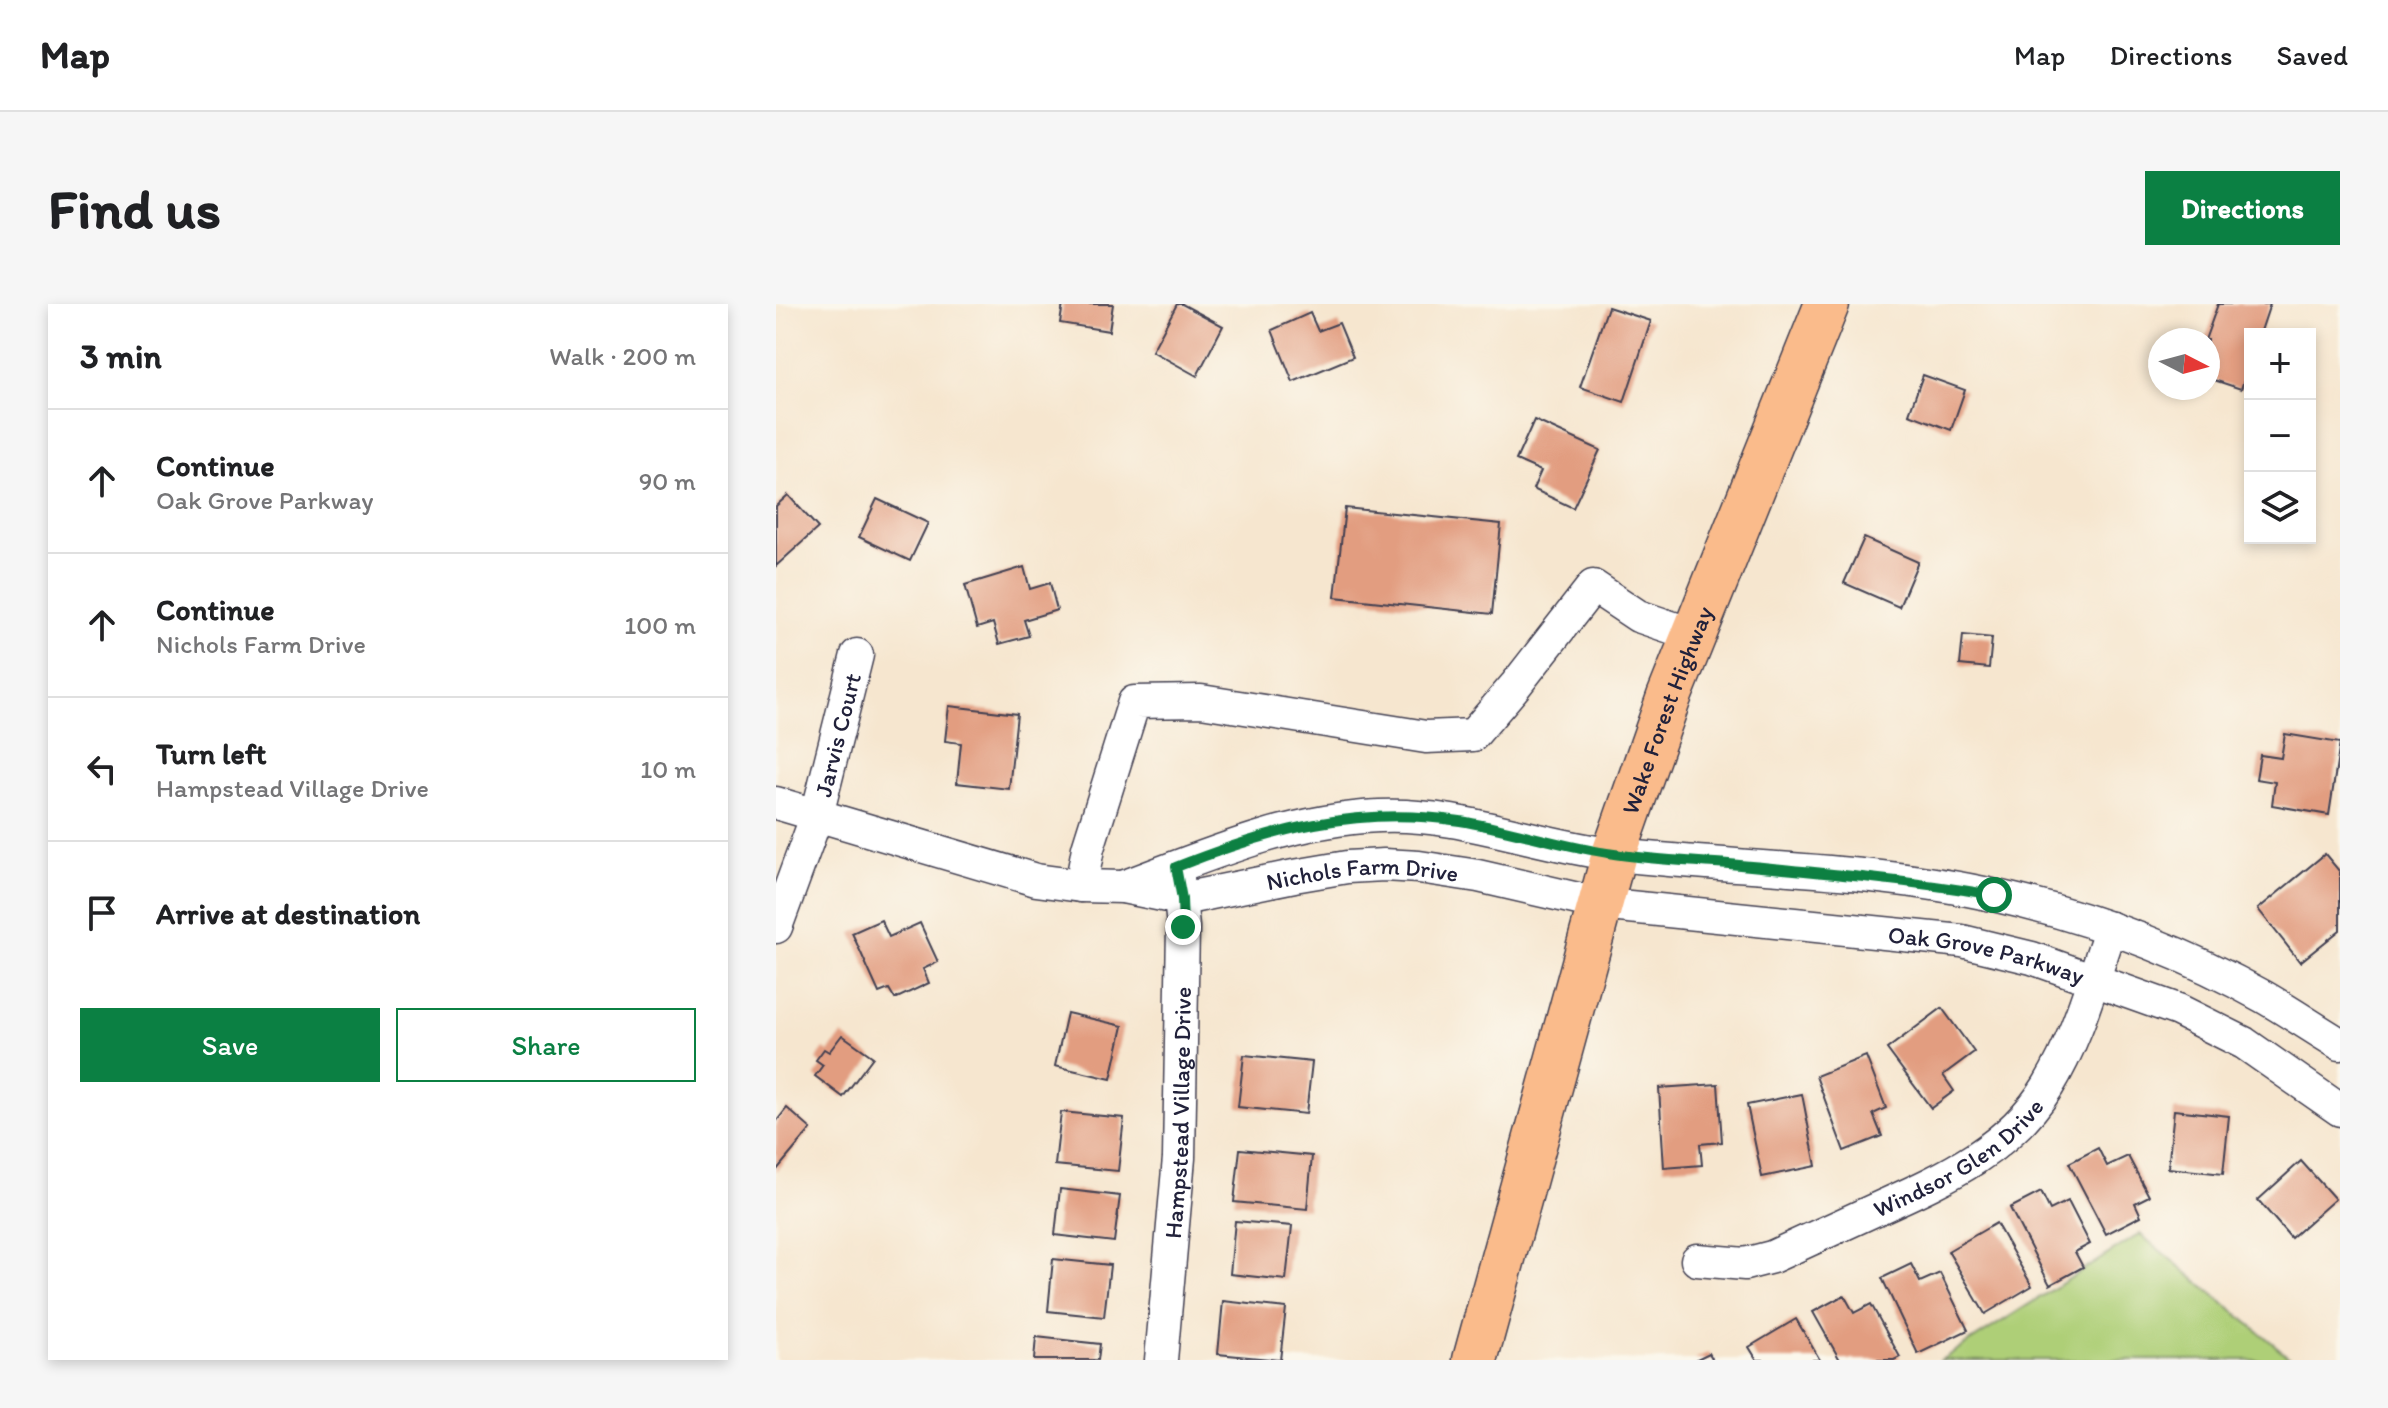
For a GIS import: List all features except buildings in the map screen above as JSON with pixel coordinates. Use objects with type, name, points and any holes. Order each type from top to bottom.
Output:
[{"type":"highway","name":"Wake Forest Highway","points":[[1475,1360],[1614,854],[1694,635],[1827,304]]},
{"type":"street","points":[[1081,886],[1088,848],[1134,702],[1201,701],[1426,737],[1473,735],[1593,586],[1638,616],[1694,635]]},
{"type":"street","name":"Jarvis Court","points":[[776,927],[817,815],[857,655]]},
{"type":"street","name":"Nichols Farm Drive","points":[[776,803],[1011,873],[1058,884],[1123,887],[1182,899],[1294,876],[1384,865],[1478,876],[1600,904]]},
{"type":"street","name":"Nichols Farm Drive","points":[[1123,887],[1241,841],[1337,819],[1382,816],[1460,821],[1614,854]]},
{"type":"street","points":[[1614,854],[1877,878],[1949,887],[2038,905],[2111,928],[2206,968],[2264,997],[2340,1044]]},
{"type":"street","name":"Hampstead Village Drive","points":[[1161,1360],[1179,1158],[1182,899],[1176,867]]},
{"type":"street","name":"Oak Grove Parkway","points":[[1600,904],[1962,941],[2032,958],[2178,1010],[2244,1043],[2340,1110]]},
{"type":"street","name":"Windsor Glen Drive","points":[[1697,1260],[1745,1264],[1772,1257],[1952,1175],[1991,1150],[2021,1121],[2047,1088],[2070,1046],[2111,928]]},
{"type":"green space","points":[[2140,1234],[2293,1360],[1941,1360]]},
{"type":"route","points":[[1183,927],[1176,867],[1241,841],[1294,827],[1337,819],[1382,816],[1460,821],[1614,854],[1877,878],[1994,895]]}]
